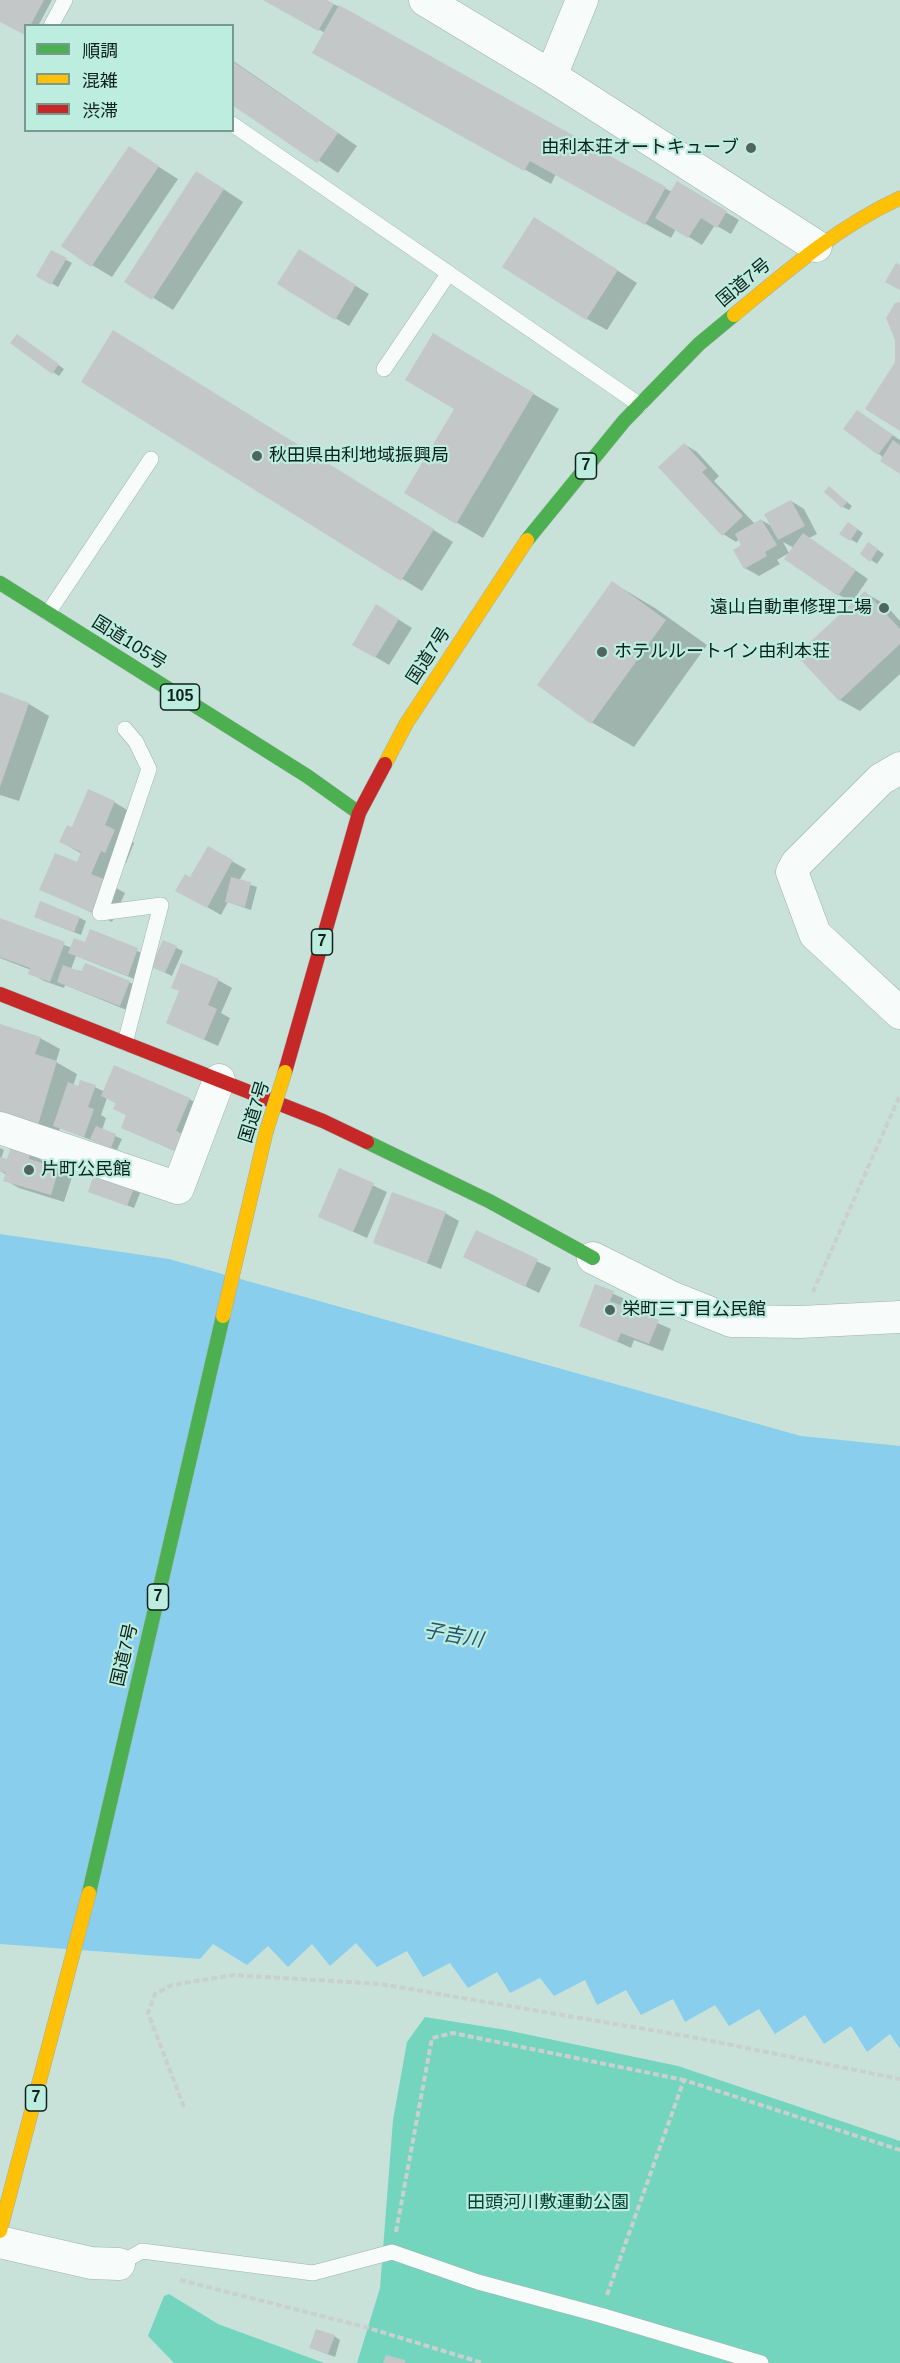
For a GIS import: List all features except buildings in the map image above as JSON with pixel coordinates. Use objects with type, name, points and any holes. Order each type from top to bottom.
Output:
[{"type":"main road","name":"国道7号","points":[[0,2231],[72,1965],[266,1132],[359,813],[406,724],[537,524],[640,405],[699,344],[816,246],[876,209],[900,198]]},
{"type":"main road","name":"国道105号","points":[[0,583],[307,776],[359,813]]},
{"type":"main road","points":[[0,994],[323,1121],[489,1201],[592,1258]]},
{"type":"street","points":[[425,0],[551,76],[816,246]]},
{"type":"street","points":[[551,76],[582,0]]},
{"type":"street","points":[[900,768],[881,779],[796,864],[792,872],[815,934],[900,1013]]},
{"type":"street","points":[[0,1128],[178,1188],[219,1080]]},
{"type":"street","points":[[592,1258],[671,1297],[731,1321],[800,1322],[900,1317]]},
{"type":"street","points":[[0,2242],[91,2263],[119,2264]]},
{"type":"lane","points":[[52,24],[64,0]]},
{"type":"lane","points":[[234,125],[640,405]]},
{"type":"lane","points":[[384,369],[449,273]]},
{"type":"lane","points":[[48,613],[151,459]]},
{"type":"lane","points":[[125,729],[136,742],[149,769],[100,913],[161,905],[125,1043]]},
{"type":"lane","points":[[119,2264],[142,2251],[313,2273],[392,2252],[478,2282],[600,2315],[761,2363]]},
{"type":"path","points":[[800,1322],[900,1095]]},
{"type":"path","points":[[184,2107],[148,2013],[151,2004],[155,1994],[172,1985],[234,1975],[380,1984],[693,2037],[900,2079]]},
{"type":"path","points":[[392,2252],[432,2038],[453,2033],[684,2080],[900,2150]]},
{"type":"path","points":[[600,2315],[684,2080]]},
{"type":"path","points":[[175,2279],[365,2327],[483,2363]]},
{"type":"green space","name":"田頭河川敷運動公園","points":[[425,2017],[506,2030],[678,2066],[900,2141],[900,2363],[357,2363],[380,2288],[393,2120],[407,2042]]},
{"type":"green space","points":[[169,2294],[218,2324],[324,2363],[174,2363],[148,2336],[164,2296]]},
{"type":"water","name":"子吉川","points":[[0,1234],[169,1259],[801,1436],[900,1446],[900,2049],[890,2034],[867,2052],[851,2026],[824,2044],[805,2015],[775,2034],[759,2009],[729,2026],[715,2005],[685,2022],[673,1999],[641,2015],[626,1990],[597,2005],[585,1980],[554,1996],[540,1978],[510,1993],[497,1972],[468,1988],[450,1963],[423,1977],[407,1951],[377,1967],[356,1943],[330,1966],[312,1944],[288,1967],[268,1946],[247,1965],[213,1944],[200,1959],[0,1944]]},
{"type":"traffic: fast","points":[[527,540],[624,421],[699,344],[734,315]]},
{"type":"traffic: fast","points":[[0,583],[307,776],[359,813]]},
{"type":"traffic: fast","points":[[367,1142],[489,1201],[593,1258]]},
{"type":"traffic: fast","points":[[89,1893],[223,1316]]},
{"type":"traffic: slow","points":[[734,315],[793,266],[834,236],[900,198]]},
{"type":"traffic: slow","points":[[385,764],[406,724],[527,540]]},
{"type":"traffic: slow","points":[[266,1132],[285,1072]]},
{"type":"traffic: slow","points":[[223,1316],[266,1132]]},
{"type":"traffic: slow","points":[[0,2231],[89,1893]]},
{"type":"traffic: jam","points":[[285,1072],[359,813],[385,764]]},
{"type":"traffic: jam","points":[[0,994],[323,1121],[367,1142]]},
{"type":"place","name":"由利本荘オートキューブ","points":[[751,148]]},
{"type":"place","name":"秋田県由利地域振興局","points":[[257,456]]},
{"type":"place","name":"遠山自動車修理工場","points":[[884,608]]},
{"type":"place","name":"ホテルルートイン由利本荘","points":[[602,652]]},
{"type":"place","name":"片町公民館","points":[[29,1170]]},
{"type":"place","name":"栄町三丁目公民館","points":[[610,1310]]}]
